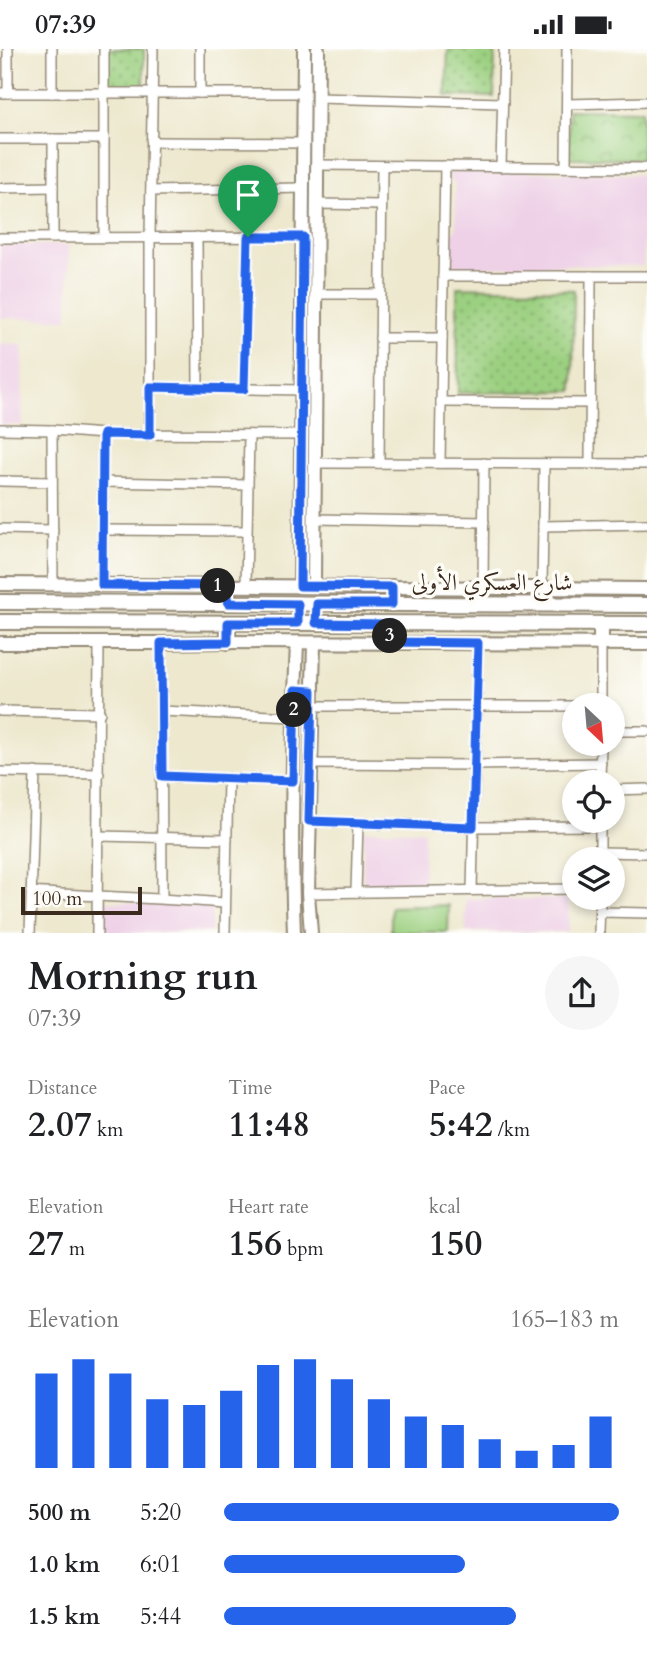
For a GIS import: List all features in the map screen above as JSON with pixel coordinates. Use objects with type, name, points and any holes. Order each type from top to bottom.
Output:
[{"type":"main road","points":[[304,49],[301,435],[307,586]]},
{"type":"main road","points":[[307,586],[314,519],[317,49]]},
{"type":"main road","points":[[304,69],[317,69]]},
{"type":"main road","points":[[0,584],[647,589]]},
{"type":"main road","points":[[228,586],[228,603]]},
{"type":"main road","points":[[392,587],[392,604]]},
{"type":"main road","name":"شارع العسكري الأولى","points":[[0,602],[647,605]]},
{"type":"main road","points":[[298,604],[298,623]]},
{"type":"main road","points":[[316,623],[317,604]]},
{"type":"main road","name":"شارع العسكري الأولى","points":[[0,622],[647,624]]},
{"type":"main road","points":[[228,623],[228,642]]},
{"type":"main road","points":[[390,624],[390,642]]},
{"type":"main road","points":[[601,624],[601,643]]},
{"type":"main road","points":[[0,643],[647,644]]},
{"type":"main road","points":[[294,933],[293,781],[297,643]]},
{"type":"main road","points":[[311,933],[308,893],[314,643]]},
{"type":"main road","points":[[295,690],[312,691]]},
{"type":"street","points":[[8,49],[4,93],[304,93]]},
{"type":"street","points":[[52,49],[52,93]]},
{"type":"street","points":[[104,49],[104,238]]},
{"type":"street","points":[[150,435],[153,49]]},
{"type":"street","points":[[200,49],[200,93]]},
{"type":"street","points":[[501,167],[504,49]]},
{"type":"street","points":[[566,167],[567,49]]},
{"type":"street","points":[[317,98],[503,103]]},
{"type":"street","points":[[567,104],[647,102]]},
{"type":"street","points":[[0,139],[104,139]]},
{"type":"street","points":[[53,139],[53,238]]},
{"type":"street","points":[[152,142],[303,143]]},
{"type":"street","points":[[317,165],[647,168]]},
{"type":"street","points":[[379,463],[382,166]]},
{"type":"street","points":[[440,463],[445,166]]},
{"type":"street","points":[[0,187],[53,187]]},
{"type":"street","points":[[151,191],[303,188]]},
{"type":"street","points":[[316,204],[381,205]]},
{"type":"street","points":[[197,237],[198,388]]},
{"type":"street","points":[[244,389],[248,237]]},
{"type":"street","points":[[0,238],[303,237]]},
{"type":"street","points":[[443,276],[647,276]]},
{"type":"street","points":[[590,464],[591,276]]},
{"type":"street","points":[[316,294],[381,295]]},
{"type":"street","points":[[380,338],[442,338]]},
{"type":"street","points":[[150,387],[302,390]]},
{"type":"street","points":[[441,402],[590,403]]},
{"type":"street","points":[[0,429],[150,435],[301,435]]},
{"type":"street","points":[[52,430],[53,584]]},
{"type":"street","points":[[102,585],[103,434]]},
{"type":"street","points":[[246,586],[249,435]]},
{"type":"street","points":[[315,463],[647,464]]},
{"type":"street","points":[[483,586],[485,463]]},
{"type":"street","points":[[542,587],[544,464]]},
{"type":"street","points":[[0,481],[52,482]]},
{"type":"street","points":[[103,482],[247,485]]},
{"type":"street","points":[[314,519],[484,523]]},
{"type":"street","points":[[543,526],[647,524]]},
{"type":"street","points":[[0,529],[52,530]]},
{"type":"street","points":[[103,530],[246,531]]},
{"type":"street","points":[[161,643],[162,898]]},
{"type":"street","points":[[472,890],[478,643]]},
{"type":"street","points":[[601,643],[601,693]]},
{"type":"street","points":[[97,933],[99,644]]},
{"type":"street","points":[[311,706],[562,706]]},
{"type":"street","points":[[0,711],[100,713]]},
{"type":"street","points":[[161,711],[294,717]]},
{"type":"street","points":[[625,731],[647,731]]},
{"type":"street","points":[[601,756],[601,770]]},
{"type":"street","points":[[311,764],[601,763]]},
{"type":"street","points":[[0,772],[99,774]]},
{"type":"street","points":[[30,933],[35,772]]},
{"type":"street","points":[[162,776],[293,781]]},
{"type":"street","points":[[225,933],[228,778]]},
{"type":"street","points":[[625,789],[647,789]]},
{"type":"street","points":[[309,821],[473,827],[562,824]]},
{"type":"street","points":[[356,892],[358,823]]},
{"type":"street","points":[[99,836],[227,839]]},
{"type":"street","points":[[625,854],[647,853]]},
{"type":"street","points":[[308,893],[562,889]]},
{"type":"street","points":[[31,893],[225,903]]},
{"type":"street","points":[[600,933],[600,912],[647,913]]},
{"type":"shaded area","points":[[449,170],[645,175],[643,266],[449,267],[450,234],[456,230],[455,183],[450,180]]},
{"type":"shaded area","points":[[0,245],[69,245],[68,319],[0,318]]},
{"type":"shaded area","points":[[0,344],[23,345],[22,425],[0,425]]},
{"type":"shaded area","points":[[364,830],[424,831],[423,885],[363,883]]},
{"type":"shaded area","points":[[466,899],[562,899],[562,910],[569,910],[568,932],[466,932]]},
{"type":"shaded area","points":[[102,901],[212,906],[211,932],[101,933]]},
{"type":"green space","points":[[107,49],[144,49],[144,86],[107,86]]},
{"type":"green space","points":[[448,49],[495,49],[494,97],[446,96]]},
{"type":"green space","points":[[569,110],[642,111],[642,159],[569,158]]},
{"type":"green space","points":[[457,287],[574,290],[573,391],[458,393]]},
{"type":"green space","points":[[449,905],[448,932],[391,932],[391,907]]},
{"type":"route","points":[[248,237],[303,237],[300,586],[392,587],[392,604],[317,604],[316,623],[390,624],[390,642],[478,643],[473,827],[309,821],[312,691],[295,690],[293,781],[162,776],[161,643],[228,642],[228,623],[298,623],[298,604],[228,603],[228,586],[102,585],[103,434],[150,435],[150,387],[244,389],[248,237]]}]
